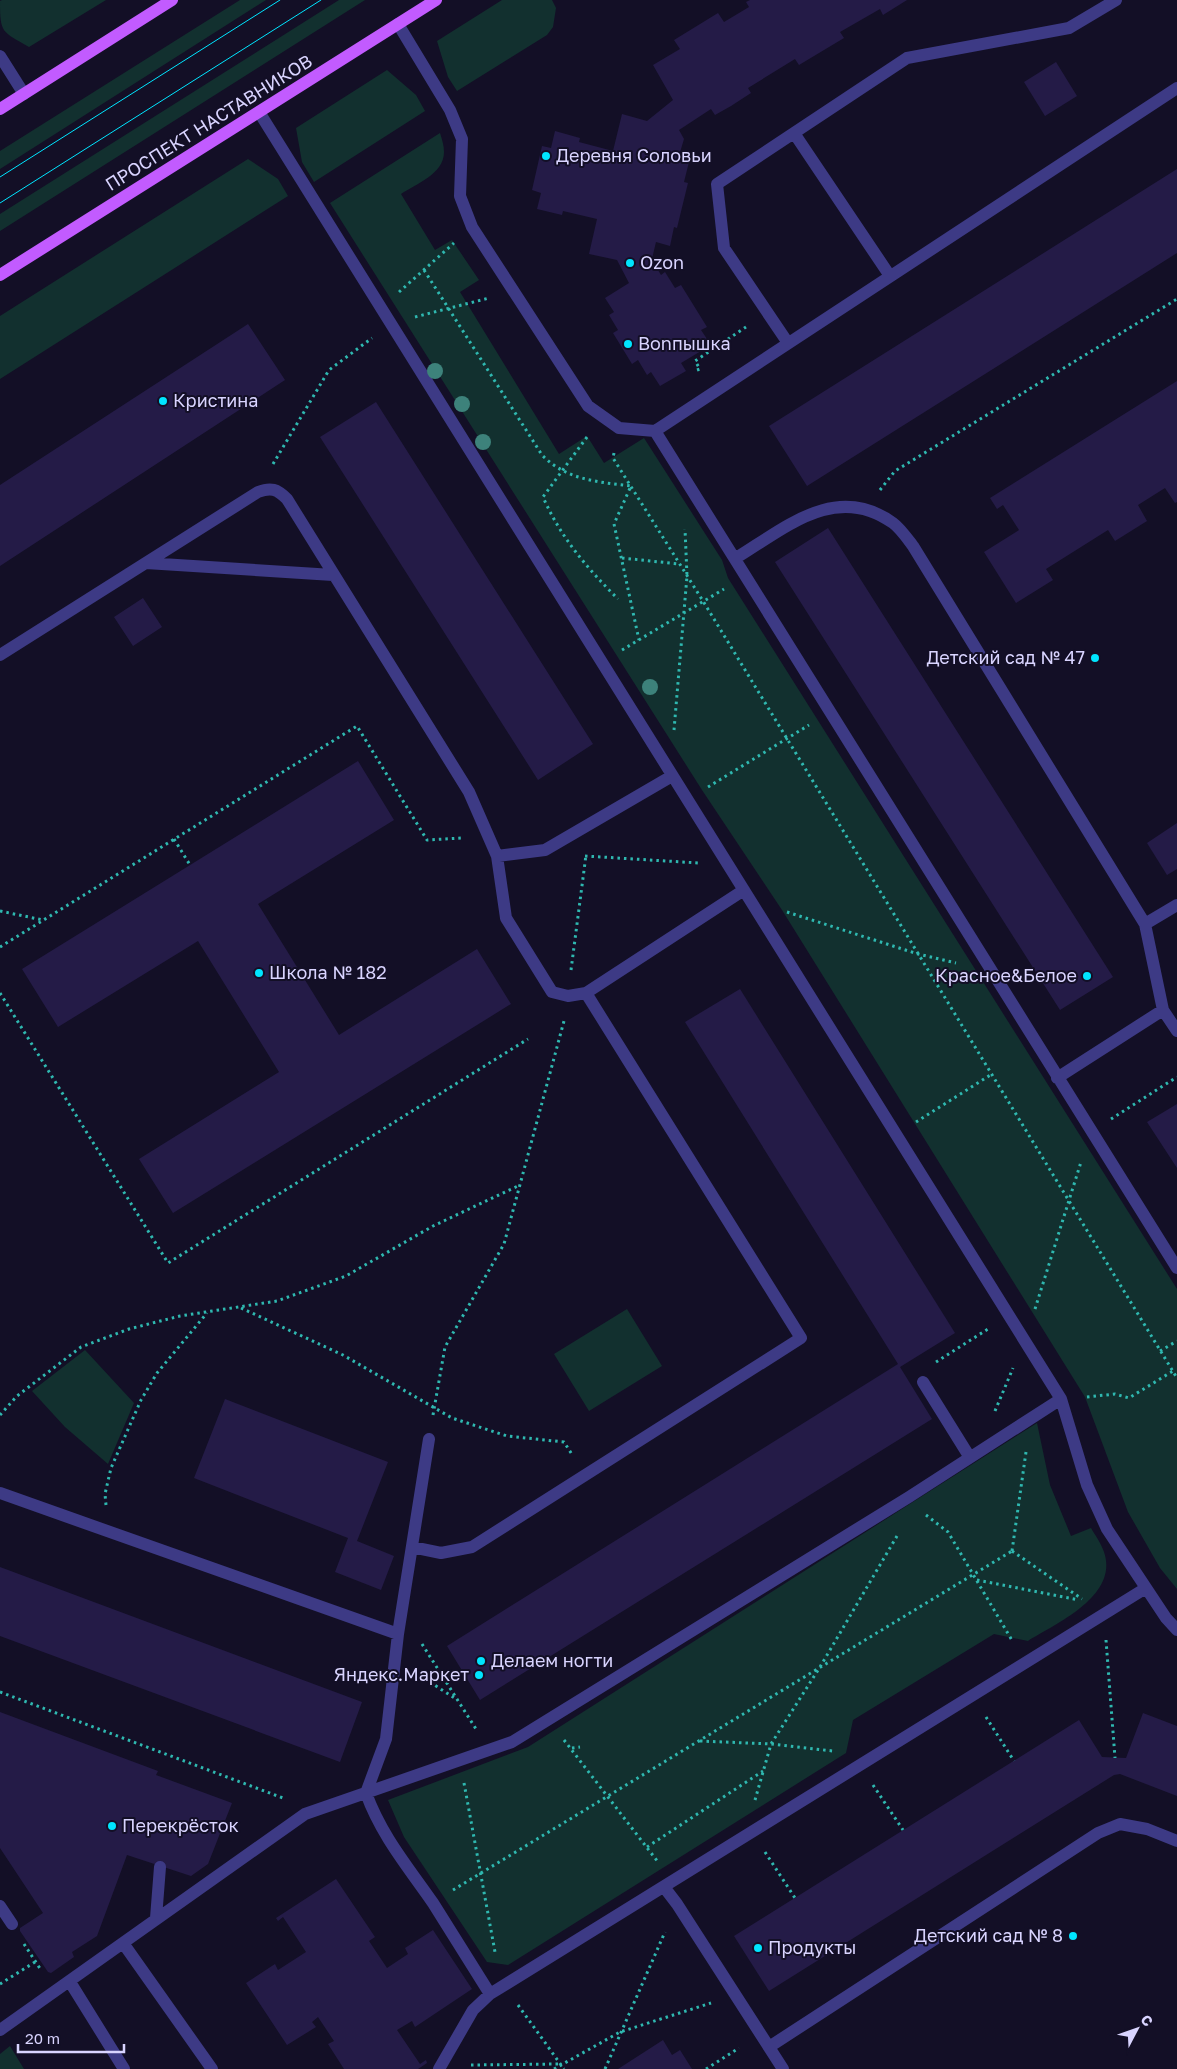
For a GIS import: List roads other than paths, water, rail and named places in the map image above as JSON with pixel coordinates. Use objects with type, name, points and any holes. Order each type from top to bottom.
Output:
[{"type":"main road","points":[[0,109],[172,0]]},
{"type":"main road","name":"ПРОСПЕКТ НАСТАВНИКОВ","points":[[0,275],[436,0]]},
{"type":"lane","points":[[788,343],[724,248],[717,184],[907,58],[1069,28],[1116,0]]},
{"type":"lane","points":[[398,24],[450,110],[462,139],[460,196],[472,227],[588,406],[619,428],[655,431],[1177,88]]},
{"type":"lane","points":[[0,56],[24,94]]},
{"type":"lane","points":[[259,112],[1061,1399],[1087,1485],[1107,1529],[1169,1623],[1177,1630]]},
{"type":"lane","points":[[794,133],[890,276]]},
{"type":"lane","points":[[655,431],[736,558],[744,577],[1177,1268]]},
{"type":"lane","points":[[0,655],[258,492],[269,488],[279,491],[287,499],[469,792],[497,856],[506,918],[552,992],[568,996],[586,993],[744,890]]},
{"type":"lane","points":[[736,558],[799,519],[832,506],[865,508],[894,523],[913,546],[1146,924],[1164,1010],[1177,1031]]},
{"type":"lane","points":[[146,563],[333,575]]},
{"type":"lane","points":[[497,856],[545,850],[672,776]]},
{"type":"lane","points":[[1146,924],[1177,905]]},
{"type":"lane","points":[[412,1547],[441,1553],[472,1547],[801,1338],[586,993]]},
{"type":"lane","points":[[1057,1078],[1164,1010]]},
{"type":"lane","points":[[923,1382],[974,1454]]},
{"type":"lane","points":[[0,2030],[305,1814],[512,1742],[900,1502],[1061,1399]]},
{"type":"lane","points":[[429,1439],[398,1634],[386,1739],[366,1793],[375,1818],[391,1845],[432,1903],[490,1994]]},
{"type":"lane","points":[[0,1493],[107,1533],[398,1634]]},
{"type":"lane","points":[[440,2067],[473,2010],[490,1994],[1146,1588]]},
{"type":"lane","points":[[769,2047],[1098,1833],[1120,1824],[1148,1829],[1177,1841]]},
{"type":"lane","points":[[156,1918],[160,1867]]},
{"type":"lane","points":[[668,1884],[677,1904],[783,2069]]},
{"type":"lane","points":[[0,1906],[12,1924]]},
{"type":"lane","points":[[123,1943],[212,2069]]},
{"type":"lane","points":[[70,1982],[124,2069]]},
{"type":"tram line","points":[[0,177],[280,0]]},
{"type":"tram line","points":[[0,203],[321,0]]},
{"type":"place","name":"Деревня Соловьи","points":[[546,156]]},
{"type":"place","name":"Ozon","points":[[630,263]]},
{"type":"place","name":"Bonпышка","points":[[628,344]]},
{"type":"place","name":"Кристина","points":[[163,401]]},
{"type":"place","name":"Детский сад № 47","points":[[1095,658]]},
{"type":"place","name":"Школа № 182","points":[[259,973]]},
{"type":"place","name":"Красное&Белое","points":[[1087,976]]},
{"type":"place","name":"Делаем ногти","points":[[481,1661]]},
{"type":"place","name":"Яндекс.Маркет","points":[[479,1675]]},
{"type":"place","name":"Перекрёсток","points":[[112,1826]]},
{"type":"place","name":"Детский сад № 8","points":[[1073,1936]]},
{"type":"place","name":"Продукты","points":[[758,1948]]}]
